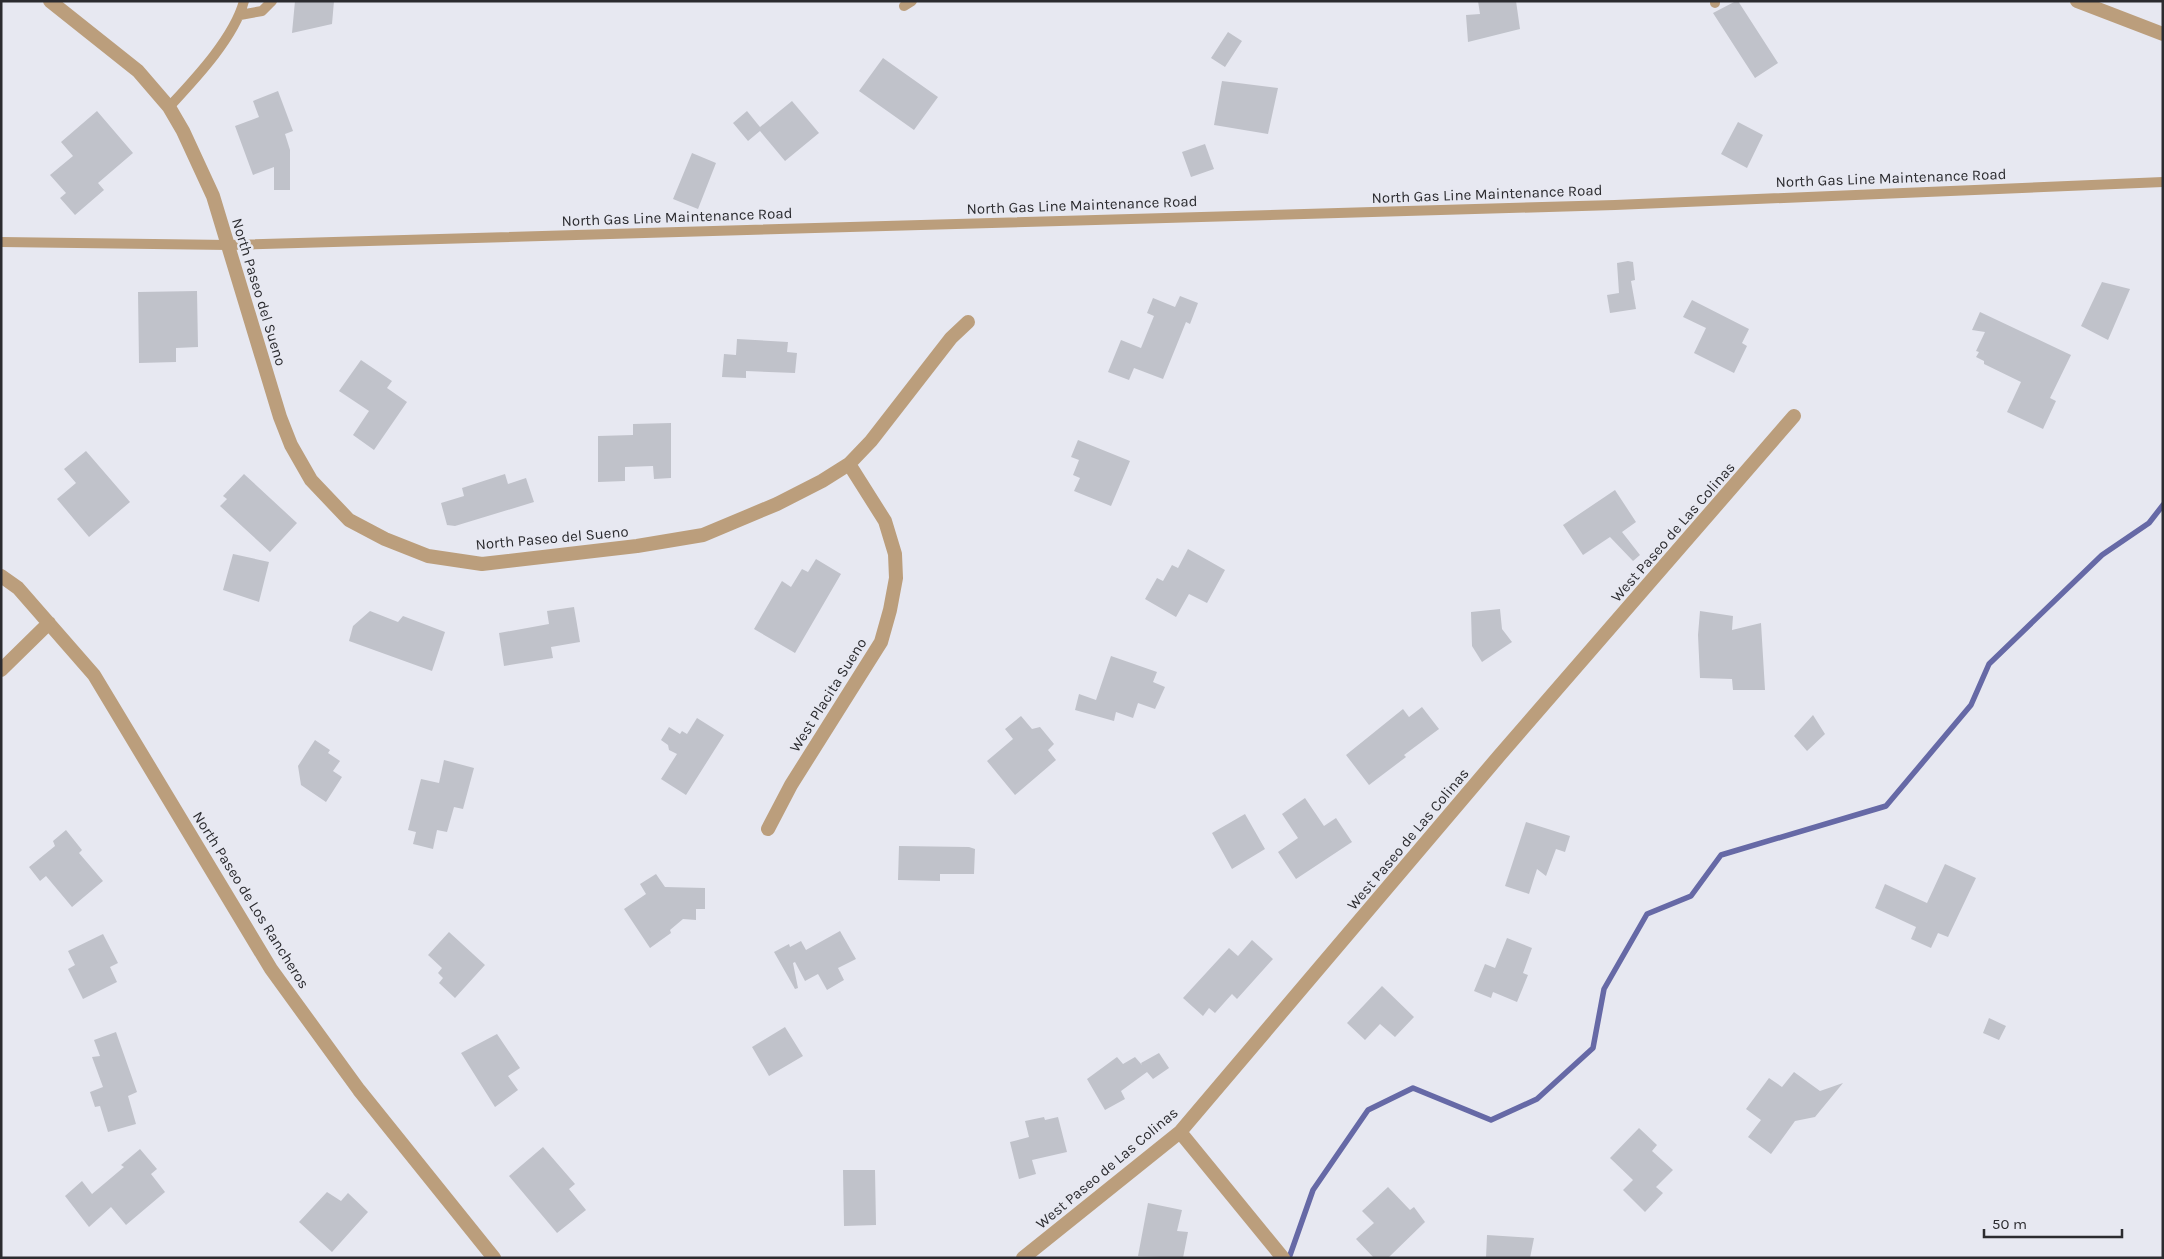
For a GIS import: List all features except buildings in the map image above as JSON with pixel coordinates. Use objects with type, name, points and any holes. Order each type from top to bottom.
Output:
[{"type":"street","name":"North Paseo del Sueno","points":[[50,1],[138,71],[169,107],[183,131],[213,196],[280,417],[291,445],[311,480],[349,520],[385,539],[428,556],[482,564],[637,546],[703,535],[777,504],[822,482],[849,464],[871,441],[951,338],[968,322]]},
{"type":"street","points":[[2078,1],[2163,34]]},
{"type":"street","name":"West Paseo de Las Colinas","points":[[1023,1258],[1180,1132],[1493,764],[1794,416]]},
{"type":"street","name":"West Placita Sueno","points":[[768,829],[791,785],[881,642],[890,610],[896,578],[895,554],[885,520],[849,464]]},
{"type":"street","name":"North Paseo de Los Rancheros","points":[[1,576],[18,588],[94,675],[271,969],[359,1090],[494,1258]]},
{"type":"street","points":[[1,670],[49,623]]},
{"type":"street","points":[[1180,1132],[1283,1258]]},
{"type":"lane","points":[[169,107],[230,33],[240,15],[244,1]]},
{"type":"lane","points":[[240,15],[262,11],[272,1]]},
{"type":"lane","name":"North Gas Line Maintenance Road","points":[[1,242],[229,245],[1615,205],[2163,182]]},
{"type":"waterway","points":[[1289,1258],[1313,1190],[1368,1110],[1413,1088],[1491,1120],[1537,1099],[1593,1048],[1604,989],[1647,914],[1691,896],[1721,855],[1886,806],[1971,705],[1989,664],[2102,555],[2149,523],[2163,505]]}]
